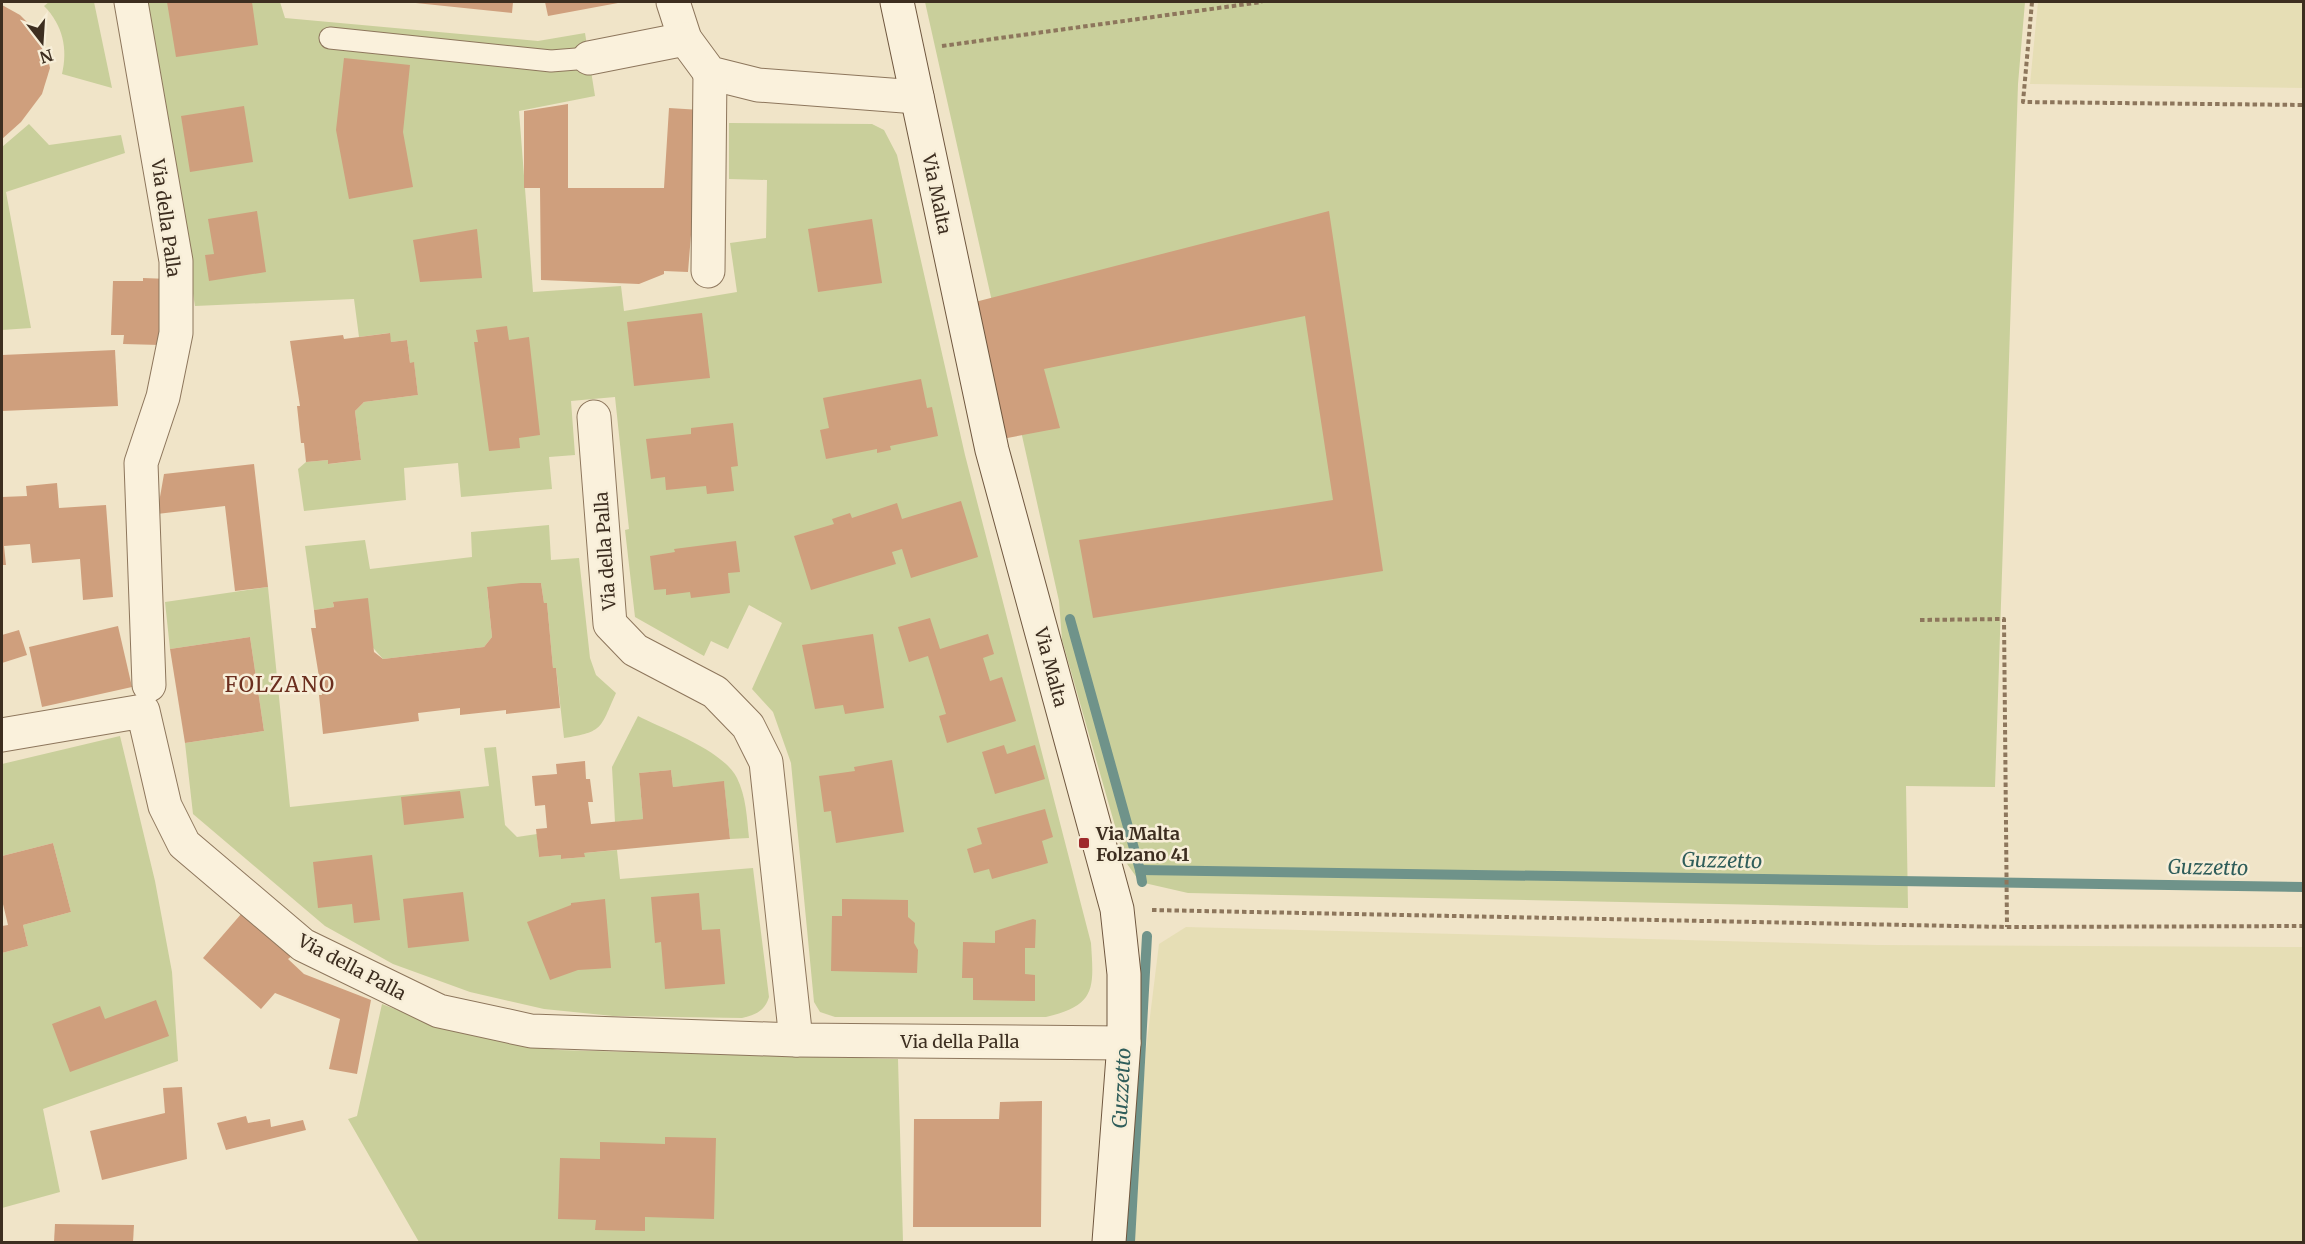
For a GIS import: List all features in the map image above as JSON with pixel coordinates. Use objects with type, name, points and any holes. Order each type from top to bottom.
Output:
[{"type":"street","name":"Via della Palla","points":[[131,2],[176,261],[176,333],[163,398],[141,463],[149,685]]},
{"type":"street","points":[[673,2],[685,39],[710,73],[708,271]]},
{"type":"street","name":"Via Malta","points":[[897,2],[992,450],[1117,909],[1124,974],[1124,1042],[1109,1242]]},
{"type":"street","points":[[589,58],[685,39]]},
{"type":"street","points":[[710,73],[758,85],[917,97]]},
{"type":"street","name":"Via della Palla","points":[[594,417],[610,624],[635,650],[715,692],[748,726],[766,762],[796,1040]]},
{"type":"street","name":"Via della Palla","points":[[2,735],[143,711],[165,806],[184,844],[303,945],[439,1011],[531,1030],[796,1040],[1124,1042]]},
{"type":"lane","points":[[330,38],[551,62],[589,58]]},
{"type":"path","points":[[933,47],[1262,2]]},
{"type":"path","points":[[2032,2],[2023,102],[2304,105]]},
{"type":"path","points":[[1920,620],[2004,620],[2007,927]]},
{"type":"path","points":[[1117,909],[2007,927],[2304,926]]},
{"type":"shaded area","points":[[2038,2],[2303,2],[2303,88],[2030,84]]},
{"type":"shaded area","points":[[1186,927],[1877,945],[2303,947],[2303,1242],[1132,1242],[1146,1049],[1159,944]]},
{"type":"green space","points":[[49,2],[94,2],[112,88],[62,74],[64,47],[60,29],[44,6]]},
{"type":"green space","points":[[146,2],[280,2],[285,18],[538,41],[585,33],[595,96],[519,111],[533,292],[621,286],[624,311],[737,292],[730,243],[766,238],[767,180],[729,179],[729,123],[872,124],[884,130],[897,155],[965,455],[1091,943],[1091,983],[1083,1000],[1075,1007],[1046,1017],[835,1017],[820,1012],[814,1002],[791,763],[773,712],[752,689],[782,623],[749,605],[728,649],[711,641],[704,656],[635,617],[625,530],[629,529],[615,397],[571,401],[575,455],[549,457],[552,489],[461,497],[458,463],[404,468],[406,500],[304,511],[298,469],[306,462],[328,460],[329,464],[361,460],[355,411],[364,402],[418,395],[414,363],[410,363],[407,340],[391,342],[389,333],[359,337],[354,299],[195,306]]},
{"type":"green space","points":[[925,2],[2025,2],[2018,84],[1995,787],[1906,786],[1908,908],[1188,893],[1140,882],[1125,861],[1062,640],[1059,601]]},
{"type":"green space","points":[[29,124],[49,145],[121,135],[125,153],[6,192],[31,328],[2,330],[2,147]]},
{"type":"green space","points":[[549,525],[551,560],[579,558],[590,658],[596,675],[616,693],[603,721],[587,733],[564,738],[556,668],[553,668],[547,603],[544,603],[541,583],[487,588],[492,637],[484,647],[383,659],[333,603],[334,607],[314,610],[305,546],[365,540],[370,569],[472,557],[471,532]]},
{"type":"green space","points":[[268,587],[290,807],[489,786],[484,748],[496,747],[505,825],[517,837],[537,834],[539,857],[561,855],[562,859],[584,857],[584,853],[617,850],[620,879],[753,868],[769,997],[765,1006],[755,1014],[742,1018],[613,1016],[544,1009],[470,992],[393,964],[325,926],[193,814],[185,743],[264,731],[250,637],[170,649],[165,602]]},
{"type":"green space","points":[[638,716],[707,750],[730,768],[742,792],[749,838],[730,839],[724,782],[673,787],[671,770],[639,773],[643,819],[615,822],[612,767]]},
{"type":"green space","points":[[120,736],[155,881],[172,972],[178,1061],[43,1109],[60,1192],[2,1208],[2,953],[28,946],[23,925],[71,912],[53,843],[2,856],[2,764]]},
{"type":"green space","points":[[382,1004],[447,1029],[558,1050],[898,1059],[903,1242],[419,1242],[348,1119],[357,1116]]},
{"type":"building","points":[[167,2],[252,2],[258,45],[176,57]]},
{"type":"building","points":[[406,2],[513,2],[512,13]]},
{"type":"building","points":[[545,2],[618,2],[618,3],[548,16]]},
{"type":"building","points":[[2,5],[20,15],[36,31],[45,47],[50,68],[42,94],[21,122],[2,139]]},
{"type":"building","points":[[344,58],[410,65],[403,132],[413,187],[349,199],[336,130]]},
{"type":"building","points":[[568,104],[568,188],[664,188],[669,108],[701,110],[688,272],[664,271],[664,274],[639,284],[541,280],[540,188],[524,188],[524,111]]},
{"type":"building","points":[[244,106],[253,162],[190,172],[181,116]]},
{"type":"building","points":[[257,211],[266,272],[209,281],[205,255],[214,254],[208,219]]},
{"type":"building","points":[[1329,211],[1383,571],[1093,618],[1079,540],[1333,500],[1305,316],[1044,369],[1060,428],[1002,439],[975,302]]},
{"type":"building","points":[[872,219],[882,283],[818,292],[808,229]]},
{"type":"building","points":[[477,229],[482,278],[420,282],[413,240]]},
{"type":"building","points":[[143,278],[169,279],[160,345],[123,344],[124,335],[111,335],[113,281],[143,281]]},
{"type":"building","points":[[702,313],[710,378],[634,386],[627,322]]},
{"type":"building","points":[[507,326],[509,340],[529,337],[540,435],[519,438],[520,448],[489,451],[474,342],[478,342],[476,330]]},
{"type":"building","points":[[390,333],[391,342],[407,340],[410,363],[414,362],[418,395],[364,402],[355,411],[361,460],[328,464],[328,460],[306,462],[304,443],[301,443],[297,406],[300,406],[290,341],[343,335],[344,339]]},
{"type":"building","points":[[115,350],[118,406],[2,411],[2,355]]},
{"type":"building","points":[[921,379],[927,408],[932,407],[938,436],[890,446],[891,450],[877,453],[877,449],[826,459],[820,430],[829,428],[823,398]]},
{"type":"building","points":[[733,423],[738,466],[731,467],[734,491],[707,494],[706,486],[666,490],[665,477],[651,479],[646,439],[691,434],[691,428]]},
{"type":"building","points":[[254,464],[268,587],[235,591],[225,506],[157,514],[164,474]]},
{"type":"building","points":[[57,483],[59,508],[106,505],[113,597],[83,600],[80,559],[32,563],[30,544],[4,546],[6,565],[2,565],[2,497],[27,496],[26,486]]},
{"type":"building","points":[[961,501],[978,557],[911,578],[902,549],[892,552],[896,564],[811,590],[794,536],[834,524],[832,519],[850,513],[852,518],[897,503],[902,519]]},
{"type":"building","points":[[736,541],[740,572],[728,573],[730,593],[691,598],[690,592],[666,595],[666,589],[654,590],[650,556],[675,552],[674,549]]},
{"type":"building","points":[[541,583],[544,603],[547,603],[553,668],[556,668],[560,708],[506,714],[506,710],[460,715],[460,708],[418,713],[419,721],[323,734],[319,695],[322,695],[311,628],[316,628],[314,610],[334,607],[333,602],[368,598],[374,652],[383,659],[484,647],[492,637],[487,587]]},
{"type":"building","points":[[930,618],[940,649],[988,634],[994,654],[983,658],[990,681],[1002,677],[1016,721],[947,743],[939,716],[946,714],[928,656],[909,662],[898,627]]},
{"type":"building","points":[[118,626],[132,687],[42,707],[29,647]]},
{"type":"building","points":[[19,630],[27,655],[2,663],[2,635]]},
{"type":"building","points":[[873,634],[884,708],[845,714],[843,705],[815,709],[802,645]]},
{"type":"building","points":[[250,637],[264,731],[185,743],[170,649]]},
{"type":"building","points":[[1004,745],[1007,754],[1035,745],[1045,779],[995,794],[982,752]]},
{"type":"building","points":[[892,760],[904,832],[836,843],[831,811],[824,812],[819,776],[855,771],[854,767]]},
{"type":"building","points":[[585,761],[586,779],[590,779],[593,802],[588,802],[591,824],[643,819],[639,773],[671,770],[673,787],[724,781],[730,839],[584,853],[585,857],[561,859],[561,855],[539,857],[536,829],[547,828],[545,805],[535,806],[532,776],[557,774],[556,764]]},
{"type":"building","points":[[460,791],[464,818],[404,825],[401,797]]},
{"type":"building","points":[[1045,809],[1053,837],[1042,841],[1048,863],[992,879],[989,869],[974,873],[967,849],[982,844],[977,828]]},
{"type":"building","points":[[53,843],[71,912],[23,925],[28,946],[2,953],[2,926],[8,925],[2,900],[2,856]]},
{"type":"building","points":[[372,855],[380,920],[354,923],[352,904],[318,908],[313,862]]},
{"type":"building","points":[[463,892],[469,941],[408,948],[403,899]]},
{"type":"building","points":[[699,893],[702,930],[720,929],[725,984],[665,989],[661,942],[655,943],[651,897]]},
{"type":"building","points":[[605,899],[611,968],[578,970],[550,980],[527,922],[571,905],[571,903]]},
{"type":"building","points":[[842,899],[908,900],[908,917],[915,923],[914,943],[918,950],[917,973],[831,971],[832,916],[842,916]]},
{"type":"building","points":[[242,913],[292,956],[288,959],[304,974],[371,1000],[357,1074],[329,1069],[340,1019],[275,993],[261,1009],[203,958]]},
{"type":"building","points":[[1036,920],[1035,948],[1025,948],[1025,974],[1035,975],[1035,1001],[973,1000],[973,978],[962,978],[963,942],[995,943],[995,931]]},
{"type":"building","points":[[156,1000],[169,1036],[70,1072],[52,1024],[100,1006],[105,1019]]},
{"type":"building","points":[[182,1087],[187,1159],[102,1180],[90,1131],[165,1113],[163,1088]]},
{"type":"building","points":[[1042,1101],[1041,1227],[913,1227],[914,1119],[999,1119],[1000,1102]]},
{"type":"building","points":[[246,1116],[248,1123],[270,1119],[271,1127],[303,1120],[306,1130],[226,1150],[217,1123]]},
{"type":"building","points":[[665,1137],[716,1138],[714,1219],[645,1217],[645,1231],[595,1230],[596,1220],[558,1219],[560,1158],[600,1159],[600,1142],[665,1144]]},
{"type":"building","points":[[55,1224],[134,1225],[133,1242],[54,1242]]},
{"type":"waterway","name":"Guzzetto","points":[[1070,619],[1142,882]]},
{"type":"waterway","name":"Guzzetto","points":[[1140,870],[2304,887]]},
{"type":"waterway","name":"Guzzetto","points":[[1130,1242],[1147,936]]},
{"type":"place","name":"Via Malta Folzano 41","points":[[1084,843]]},
{"type":"district","name":"FOLZANO","points":[[280,684]]}]
